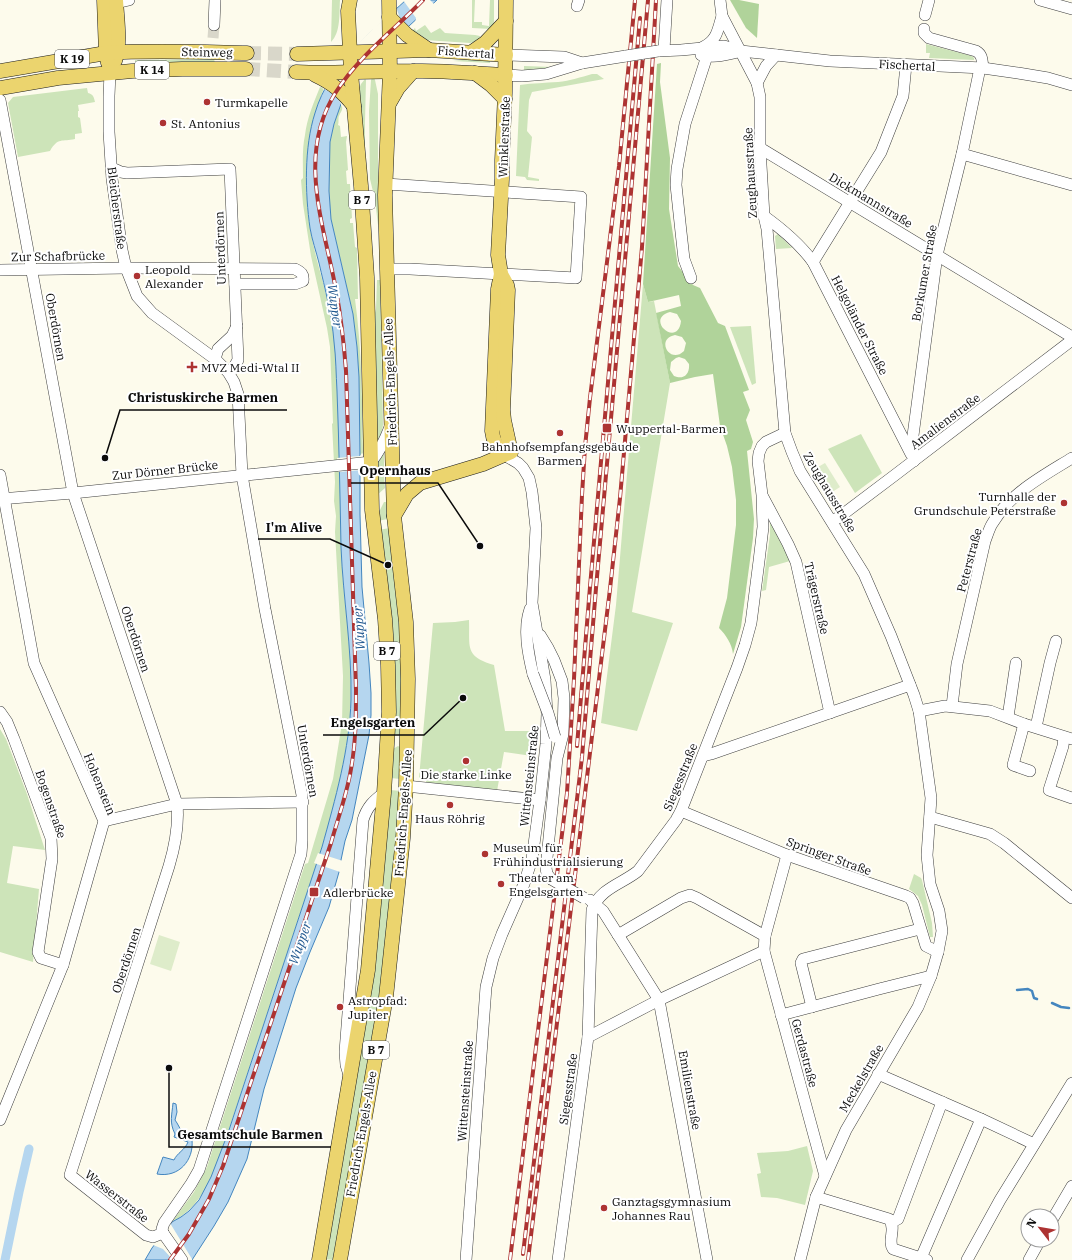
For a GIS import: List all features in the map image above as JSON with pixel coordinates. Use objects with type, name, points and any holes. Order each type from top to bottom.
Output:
[{"type":"main road","name":"Winklerstraße","points":[[502,274],[498,255],[506,75],[506,0]]},
{"type":"main road","name":"Bleicherstraße","points":[[110,73],[115,1]]},
{"type":"main road","points":[[340,50],[335,45],[341,37],[349,5]]},
{"type":"main road","name":"B 7","points":[[340,50],[349,5]]},
{"type":"main road","points":[[389,8],[407,35],[429,50]]},
{"type":"main road","name":"B 7","points":[[389,8],[389,51]]},
{"type":"main road","points":[[472,52],[485,43],[506,21]]},
{"type":"main road","points":[[297,54],[340,50]]},
{"type":"main road","name":"Fischertal","points":[[340,50],[429,50],[506,55]]},
{"type":"main road","name":"Friedrich-Engels-Allee","points":[[319,1260],[368,970],[388,746],[389,712],[388,658],[385,619],[367,462],[366,277],[361,186],[352,99],[351,73],[340,50]]},
{"type":"main road","name":"Steinweg","points":[[0,71],[112,53],[160,51],[247,53]]},
{"type":"main road","name":"Friedrich-Engels-Allee","points":[[340,1260],[386,997],[403,838],[408,745],[406,622],[394,516],[391,425],[386,184],[390,72],[389,51]]},
{"type":"main road","name":"Steinweg","points":[[0,88],[58,78],[110,73],[182,68],[246,69]]},
{"type":"main road","points":[[389,103],[398,88],[413,71]]},
{"type":"main road","name":"Fischertal","points":[[351,73],[445,71],[506,75]]},
{"type":"main road","points":[[296,72],[319,75],[351,73]]},
{"type":"main road","points":[[474,73],[505,99]]},
{"type":"main road","points":[[319,75],[352,99]]},
{"type":"main road","points":[[502,274],[498,289],[492,437],[496,446],[510,456]]},
{"type":"main road","points":[[394,516],[407,494],[420,483],[510,456]]},
{"type":"main road","points":[[372,510],[384,494],[393,487],[412,482],[420,483]]},
{"type":"main road","points":[[388,746],[394,740],[398,739],[404,741],[408,745]]},
{"type":"street","points":[[214,25],[215,0]]},
{"type":"street","points":[[661,51],[667,0]]},
{"type":"street","points":[[691,278],[684,259],[676,186],[677,169],[685,124],[705,52],[714,41],[719,28],[722,16],[720,0]]},
{"type":"street","points":[[926,15],[929,0]]},
{"type":"street","points":[[1040,0],[1072,9]]},
{"type":"street","name":"Zeughausstraße","points":[[722,16],[757,83],[760,97],[760,148],[764,216],[767,229],[785,433],[800,471],[832,520],[864,574],[891,636],[919,711],[931,798],[927,855],[930,884],[939,911]]},
{"type":"street","points":[[924,29],[924,34],[929,38],[980,53],[982,57],[981,68]]},
{"type":"street","name":"Fischertal","points":[[506,75],[522,76],[546,74],[582,63],[626,56],[661,51],[682,50],[705,52],[724,46],[741,51],[776,56],[852,63],[981,68],[1048,78],[1072,85]]},
{"type":"street","name":"Fischertal","points":[[506,55],[564,57],[582,63]]},
{"type":"street","points":[[757,83],[766,66],[776,56]]},
{"type":"street","points":[[813,262],[880,152],[903,96],[906,65]]},
{"type":"street","name":"Borkumer Straße","points":[[914,461],[912,443],[937,255],[962,154],[981,68]]},
{"type":"street","name":"Bleicherstraße","points":[[110,73],[109,132],[112,179],[118,225],[126,268],[137,296],[152,313],[215,359],[228,372]]},
{"type":"street","name":"Oberdörnen","points":[[0,100],[74,493],[178,814],[175,848],[70,1175]]},
{"type":"street","name":"Dickmannstraße","points":[[760,148],[1072,337]]},
{"type":"street","points":[[962,154],[1072,185]]},
{"type":"street","name":"Unterdörnen","points":[[112,168],[126,174],[230,169],[238,360],[233,369],[228,372],[234,382],[238,394],[242,475],[265,609],[303,802],[301,854],[237,1052],[198,1170],[191,1184],[164,1223],[162,1229],[163,1232]]},
{"type":"street","points":[[386,184],[581,197],[576,278],[387,269]]},
{"type":"street","name":"Helgoländer Straße","points":[[764,216],[781,228],[806,252],[813,262],[914,461]]},
{"type":"street","name":"Zur Schafbrücke","points":[[0,270],[126,268],[295,269],[301,272],[304,277],[303,282],[295,284],[235,284]]},
{"type":"street","points":[[215,359],[218,349],[232,336],[237,326]]},
{"type":"street","name":"Amalienstraße","points":[[832,520],[838,518],[914,461],[1072,340]]},
{"type":"street","points":[[367,462],[379,452],[391,425]]},
{"type":"street","name":"Siegesstraße","points":[[558,1260],[588,1037],[592,910],[601,895],[608,889],[632,876],[638,871],[681,811],[745,645],[751,623],[762,533],[762,495],[758,461],[759,453],[762,446],[766,442],[785,433]]},
{"type":"street","name":"Wittensteinstraße","points":[[466,1260],[486,986],[498,946],[524,884],[532,859],[546,744],[547,714],[545,680],[532,603],[536,528],[534,506],[529,478],[523,468],[510,456]]},
{"type":"street","name":"Peterstraße","points":[[952,706],[957,664],[985,541],[992,525],[1003,508],[1026,488],[1072,458]]},
{"type":"street","name":"Zur Dörner Brücke","points":[[2,499],[74,493],[367,462]]},
{"type":"street","name":"Hohenstein","points":[[0,475],[2,499],[34,662],[104,821],[63,965],[0,1120]]},
{"type":"street","name":"Trägerstraße","points":[[762,495],[796,562],[830,713]]},
{"type":"street","name":"Emilienstraße","points":[[532,603],[528,614],[528,655],[555,737],[557,758]]},
{"type":"street","name":"Emilienstraße","points":[[537,632],[548,648],[562,681],[564,698],[563,734],[557,758],[546,868],[547,874],[552,879],[595,903],[603,911],[659,1000],[707,1260]]},
{"type":"street","points":[[1036,728],[1056,641]]},
{"type":"street","points":[[1008,717],[1016,663]]},
{"type":"street","points":[[703,756],[910,685]]},
{"type":"street","points":[[919,711],[945,706],[990,711],[1068,738],[1063,746],[1049,790],[1072,798]]},
{"type":"street","name":"Bogenstraße","points":[[0,712],[7,722],[14,739],[51,838],[52,859],[38,952],[41,958],[63,965]]},
{"type":"street","points":[[1024,724],[1012,765],[1030,771]]},
{"type":"street","points":[[406,786],[540,800]]},
{"type":"street","name":"Friedrich-Engels-Allee","points":[[349,1078],[345,1052],[363,820],[366,811],[384,793]]},
{"type":"street","points":[[104,821],[176,804],[303,802]]},
{"type":"street","name":"Springer Straße","points":[[681,811],[787,855],[910,898],[913,903],[926,946],[938,952]]},
{"type":"street","points":[[930,817],[990,834],[1004,843],[1072,898]]},
{"type":"street","name":"Gerdastraße","points":[[787,855],[765,936],[764,950],[825,1176]]},
{"type":"street","points":[[618,935],[681,898],[690,895],[698,898],[765,936]]},
{"type":"street","name":"Meckelstraße","points":[[800,1260],[816,1197],[846,1130],[918,1007],[931,976],[942,931],[939,911]]},
{"type":"street","points":[[812,1007],[801,963],[803,959],[920,929]]},
{"type":"street","points":[[588,1037],[659,1000],[764,950]]},
{"type":"street","points":[[781,1015],[931,976]]},
{"type":"street","points":[[878,1074],[1034,1144]]},
{"type":"street","points":[[967,1260],[1000,1200],[1072,1083]]},
{"type":"street","points":[[892,1222],[898,1219],[942,1102]]},
{"type":"street","points":[[816,1197],[889,1219],[892,1222],[893,1228],[891,1246],[893,1249],[924,1259],[981,1119]]},
{"type":"street","name":"Wasserstraße","points":[[70,1175],[146,1235],[153,1237],[163,1232]]},
{"type":"street","points":[[1059,1208],[1072,1186]]},
{"type":"street","points":[[163,1232],[182,1260]]},
{"type":"street","points":[[1029,1260],[1036,1248]]},
{"type":"green space","points":[[332,0],[340,0],[338,28],[331,42]]},
{"type":"green space","points":[[472,0],[475,0],[474,22],[482,22],[482,25],[489,26],[490,0],[494,0],[494,22],[492,29],[472,28]]},
{"type":"green space","points":[[730,0],[739,0],[759,4],[757,38],[746,28]]},
{"type":"green space","points":[[425,25],[431,33],[440,28],[445,33],[480,36],[479,41],[470,43],[425,40],[410,33],[415,28],[416,31]]},
{"type":"green space","points":[[926,44],[972,56],[974,60],[929,58],[930,53],[926,53]]},
{"type":"green space","points":[[490,58],[490,63],[453,61]]},
{"type":"green space","points":[[214,59],[215,63],[135,66],[135,60]]},
{"type":"green space","points":[[661,63],[660,82],[670,158],[669,209],[678,266],[693,285],[700,288],[718,323],[725,326],[749,390],[743,392],[750,410],[746,420],[753,442],[751,449],[747,451],[754,519],[753,538],[741,627],[733,654],[728,640],[719,628],[727,598],[736,525],[736,500],[732,467],[720,426],[713,374],[670,383],[656,313],[681,306],[679,295],[648,302],[643,284],[657,64]],"holes":[[[670,312],[677,314],[681,321],[679,329],[674,332],[665,330],[661,325],[660,320],[663,316]],[[675,335],[682,337],[686,343],[684,351],[674,355],[670,353],[665,346],[669,337]],[[679,357],[685,359],[689,364],[687,374],[683,377],[674,376],[670,370],[671,362]]]},
{"type":"green space","points":[[524,66],[552,67],[524,71]]},
{"type":"green space","points":[[597,74],[604,79],[532,92],[529,100],[527,131],[532,137],[528,177],[539,179],[539,181],[527,180],[525,177],[516,176],[520,85],[562,81]]},
{"type":"green space","points":[[372,78],[375,80],[378,94],[378,225],[375,200],[370,179],[369,111]]},
{"type":"green space","points":[[365,79],[366,80],[365,181],[359,89]]},
{"type":"green space","points":[[320,87],[324,88],[313,122],[310,140],[307,193],[310,229],[327,299],[335,342],[338,390],[341,546],[351,681],[348,737],[337,793],[322,847],[219,1158],[202,1195],[184,1214],[172,1222],[194,1192],[207,1167],[305,864],[308,863],[333,779],[342,723],[343,676],[335,532],[336,516],[334,501],[335,482],[330,347],[311,256],[301,180],[303,178],[303,151],[307,122]]},
{"type":"green space","points":[[87,88],[88,93],[93,96],[95,102],[78,105],[78,117],[80,118],[82,133],[75,134],[75,139],[58,142],[50,151],[18,157],[8,103],[13,97]]},
{"type":"green space","points":[[341,104],[342,109],[338,125],[340,126],[341,137],[347,136],[348,170],[346,171],[347,184],[350,184],[352,218],[350,219],[350,223],[353,223],[355,247],[357,248],[358,299],[355,299],[362,395],[363,453],[360,456],[357,347],[353,314],[331,219],[329,191],[330,142]]},
{"type":"green space","points":[[778,234],[792,248],[776,249],[775,236]]},
{"type":"green space","points":[[377,280],[380,280],[383,425],[377,450],[372,324],[376,309]]},
{"type":"green space","points":[[643,284],[648,302],[654,301],[670,383],[632,612],[673,623],[637,731],[601,723],[616,605]]},
{"type":"green space","points":[[751,326],[756,383],[752,385],[730,327]]},
{"type":"green space","points":[[861,434],[882,473],[855,493],[828,449]]},
{"type":"green space","points":[[383,454],[384,469],[375,470],[380,457]]},
{"type":"green space","points":[[825,463],[840,487],[826,496],[811,471]]},
{"type":"green space","points":[[384,475],[385,488],[376,496],[375,476]]},
{"type":"green space","points":[[384,502],[386,502],[388,519],[377,521],[380,510]]},
{"type":"green space","points":[[770,518],[790,561],[769,567],[766,590],[762,591],[770,535]]},
{"type":"green space","points":[[390,528],[402,644],[401,735],[394,734],[378,530]]},
{"type":"green space","points":[[469,620],[469,644],[473,654],[484,662],[494,665],[505,731],[531,731],[532,756],[504,752],[497,791],[426,783],[426,779],[419,778],[433,623]]},
{"type":"green space","points":[[0,729],[6,739],[27,794],[45,850],[13,846],[7,883],[39,889],[33,962],[0,952]]},
{"type":"green space","points":[[398,746],[400,747],[401,779],[390,778],[393,749]]},
{"type":"green space","points":[[390,790],[401,791],[395,861],[377,1014],[335,1260],[323,1259]]},
{"type":"green space","points":[[914,874],[922,880],[932,923],[933,937],[930,937],[922,905],[918,896],[909,889]]},
{"type":"green space","points":[[159,935],[180,942],[171,971],[150,964]]},
{"type":"green space","points":[[807,1146],[813,1171],[805,1205],[777,1198],[761,1197],[757,1174],[761,1173],[757,1153],[788,1151]]},
{"type":"water","name":"Wupper","points":[[406,0],[437,0],[366,66],[347,91],[334,124],[330,142],[329,191],[331,219],[353,314],[357,347],[359,377],[362,587],[371,693],[369,735],[352,820],[345,841],[339,872],[329,907],[296,988],[264,1089],[247,1159],[228,1202],[192,1260],[145,1260],[152,1248],[172,1222],[189,1211],[199,1200],[211,1177],[228,1133],[322,847],[345,755],[350,718],[351,680],[341,547],[336,360],[330,312],[310,228],[306,185],[307,155],[311,126],[321,96],[330,80],[353,50]]},
{"type":"water","points":[[173,1103],[176,1104],[177,1112],[175,1120],[182,1132],[192,1140],[192,1147],[188,1161],[184,1166],[172,1173],[165,1175],[157,1174],[163,1157],[174,1160],[188,1142],[174,1137],[175,1134],[171,1122]]},
{"type":"pier","points":[[403,0],[430,0],[435,5],[415,24],[416,18]]},
{"type":"pier","points":[[396,7],[401,21],[409,27],[412,27],[357,79],[342,107],[340,102],[333,94],[322,88],[337,66],[354,47]]},
{"type":"pier","points":[[362,453],[362,470],[338,472],[337,458],[360,456]]},
{"type":"pier","name":"Adlerbrücke","points":[[318,853],[343,861],[340,872],[314,863]]},
{"type":"pier","points":[[170,1223],[192,1260],[173,1260],[163,1249],[153,1245]]},
{"type":"waterway","points":[[1017,990],[1028,989],[1032,991],[1034,998],[1037,999]]},
{"type":"waterway","points":[[1052,1003],[1061,1007],[1069,1008]]},
{"type":"waterway","points":[[5,1260],[29,1149]]},
{"type":"tunnel","points":[[213,38],[214,25]]},
{"type":"tunnel","points":[[247,53],[297,54]]},
{"type":"tunnel","points":[[246,69],[296,72]]},
{"type":"railway","points":[[170,1260],[189,1234],[209,1199],[223,1166],[331,843],[345,797],[353,759],[356,719],[356,689],[346,371],[338,300],[316,190],[315,165],[317,140],[324,116],[336,92],[345,79],[366,55],[423,0]]},
{"type":"railway","points":[[510,1260],[567,793],[585,447],[619,166],[635,0]]},
{"type":"railway","points":[[523,1254],[582,757],[648,0]]},
{"type":"railway","points":[[528,1260],[620,498],[642,247],[656,0]]},
{"type":"railway","points":[[577,746],[640,18]]},
{"type":"place","name":"Turmkapelle","points":[[207,102]]},
{"type":"place","name":"St. Antonius","points":[[163,123]]},
{"type":"place","name":"Leopold Alexander","points":[[137,276]]},
{"type":"place","name":"MVZ Medi-Wtal II","points":[[192,367]]},
{"type":"place","name":"Wuppertal-Barmen","points":[[607,428]]},
{"type":"place","name":"Bahnhofsempfangsgebäude Barmen","points":[[560,433]]},
{"type":"place","name":"Christuskirche Barmen","points":[[105,458]]},
{"type":"place","name":"Turnhalle der Grundschule Peterstraße","points":[[1064,503]]},
{"type":"place","name":"Opernhaus","points":[[480,546]]},
{"type":"place","name":"I'm Alive","points":[[388,565]]},
{"type":"place","name":"Engelsgarten","points":[[463,698]]},
{"type":"place","name":"Die starke Linke","points":[[466,761]]},
{"type":"place","name":"Haus Röhrig","points":[[450,805]]},
{"type":"place","name":"Museum für Frühindustrialisierung","points":[[485,854]]},
{"type":"place","name":"Theater am Engelsgarten","points":[[501,884]]},
{"type":"place","name":"Adlerbrücke","points":[[314,892]]},
{"type":"place","name":"Astropfad: Jupiter","points":[[340,1007]]},
{"type":"place","name":"Gesamtschule Barmen","points":[[169,1068]]},
{"type":"place","name":"Ganztagsgymnasium Johannes Rau","points":[[604,1208]]}]
